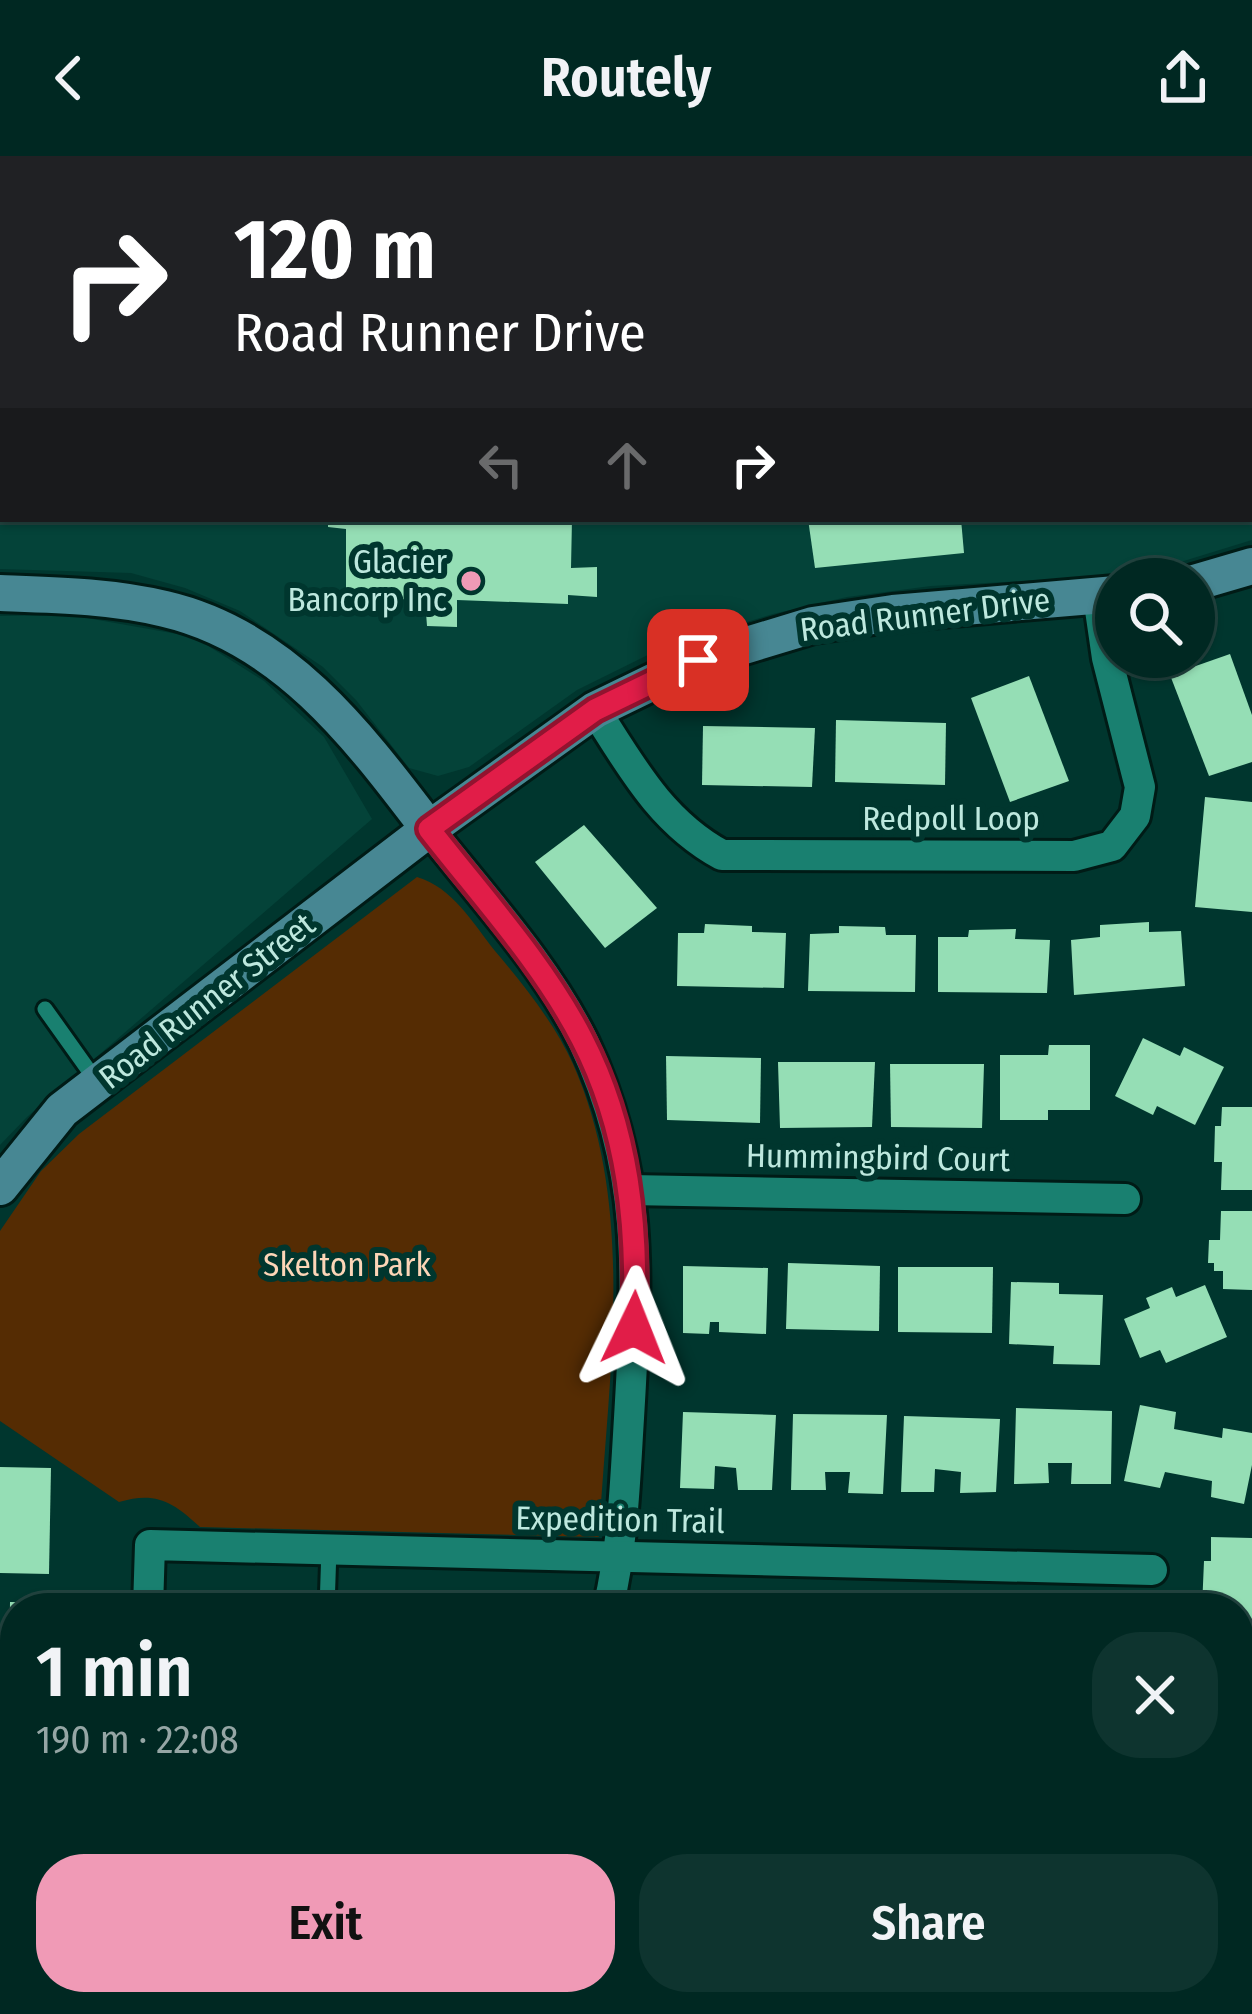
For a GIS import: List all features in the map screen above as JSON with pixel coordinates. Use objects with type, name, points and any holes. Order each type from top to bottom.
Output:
[{"type":"street","points":[[1215,577],[1252,566]]},
{"type":"street","points":[[0,593],[135,602],[186,615],[234,635],[290,671],[337,713],[551,988],[582,1039],[622,1144],[637,1249],[621,1556],[612,1593]]},
{"type":"street","name":"Road Runner Drive","points":[[429,829],[595,710],[698,660],[813,625],[893,613],[1095,596]]},
{"type":"street","name":"Redpoll Loop","points":[[595,710],[659,808],[692,839],[722,855],[1073,856],[1112,846],[1135,816],[1140,787],[1112,678]]},
{"type":"street","name":"Road Runner Street","points":[[0,1187],[62,1111],[429,829]]},
{"type":"street","name":"Hummingbird Court","points":[[630,1190],[1125,1199]]},
{"type":"street","name":"Expedition Trail","points":[[148,1593],[150,1545],[1152,1570]]},
{"type":"lane","points":[[45,1009],[99,1084]]},
{"type":"lane","points":[[328,1593],[329,1549]]},
{"type":"shaded area","points":[[0,522],[1252,522],[1252,540],[1194,558],[1095,558],[1095,576],[931,586],[847,597],[662,648],[577,690],[469,767],[438,776],[409,768],[356,700],[323,667],[240,611],[185,588],[131,573],[0,569]]},
{"type":"shaded area","points":[[70,615],[194,637],[264,681],[324,737],[372,819],[0,1145],[0,616]]},
{"type":"green space","name":"Skelton Park","points":[[417,877],[441,889],[461,907],[538,1005],[573,1064],[593,1120],[606,1178],[613,1298],[599,1537],[200,1527],[154,1498],[119,1502],[0,1421],[0,1231],[41,1171],[79,1134]]},
{"type":"building","name":"Glacier Bancorp Inc","points":[[328,522],[572,522],[571,568],[597,567],[597,597],[568,595],[568,604],[457,600],[457,627],[427,626],[425,599],[346,600],[346,529],[328,527]]},
{"type":"building","points":[[808,522],[961,522],[964,553],[815,568]]},
{"type":"building","points":[[1230,654],[1252,715],[1252,762],[1209,776],[1171,678],[1215,678],[1215,659]]},
{"type":"building","points":[[1029,676],[1069,781],[1010,802],[971,698]]},
{"type":"building","points":[[836,720],[946,723],[945,785],[835,782]]},
{"type":"building","points":[[703,726],[815,728],[812,787],[702,785]]},
{"type":"building","points":[[1205,797],[1252,802],[1252,912],[1195,907]]},
{"type":"building","points":[[584,825],[657,908],[605,948],[535,862]]},
{"type":"building","points":[[1149,922],[1149,932],[1181,931],[1185,986],[1074,995],[1071,940],[1100,937],[1100,925]]},
{"type":"building","points":[[705,924],[786,933],[784,988],[677,986],[678,933],[704,933]]},
{"type":"building","points":[[839,926],[885,927],[886,935],[916,935],[915,992],[808,991],[810,934],[839,933]]},
{"type":"building","points":[[1016,929],[1015,939],[1050,940],[1047,993],[938,992],[938,937],[968,937],[969,930]]},
{"type":"building","points":[[1143,1038],[1180,1056],[1184,1047],[1224,1067],[1195,1125],[1157,1106],[1153,1115],[1115,1096]]},
{"type":"building","points":[[1049,1045],[1090,1045],[1090,1110],[1048,1110],[1048,1120],[1000,1120],[1000,1055],[1048,1055]]},
{"type":"building","points":[[666,1056],[761,1058],[760,1123],[667,1120]]},
{"type":"building","points":[[778,1062],[875,1062],[872,1127],[780,1128]]},
{"type":"building","points":[[890,1064],[984,1064],[982,1128],[891,1127]]},
{"type":"building","points":[[1222,1107],[1252,1107],[1252,1190],[1221,1190],[1222,1162],[1214,1162],[1215,1126],[1221,1126]]},
{"type":"building","points":[[1221,1211],[1252,1211],[1252,1290],[1223,1289],[1223,1271],[1214,1271],[1214,1263],[1208,1263],[1209,1240],[1220,1240]]},
{"type":"building","points":[[788,1263],[880,1266],[879,1331],[786,1329]]},
{"type":"building","points":[[683,1266],[768,1268],[766,1334],[719,1332],[719,1322],[710,1322],[709,1334],[683,1333]]},
{"type":"building","points":[[898,1267],[993,1267],[992,1333],[898,1332]]},
{"type":"building","points":[[1011,1282],[1059,1283],[1059,1294],[1103,1295],[1100,1365],[1053,1364],[1054,1346],[1009,1344]]},
{"type":"building","points":[[1205,1285],[1227,1337],[1166,1363],[1160,1350],[1140,1358],[1124,1319],[1150,1308],[1146,1298],[1172,1287],[1176,1297]]},
{"type":"building","points":[[1140,1405],[1176,1412],[1174,1429],[1222,1438],[1223,1428],[1252,1433],[1244,1504],[1211,1497],[1212,1481],[1165,1472],[1160,1488],[1124,1481]]},
{"type":"building","points":[[1016,1408],[1112,1411],[1111,1484],[1071,1484],[1072,1463],[1048,1463],[1049,1483],[1014,1484]]},
{"type":"building","points":[[683,1412],[776,1415],[772,1490],[738,1490],[736,1468],[715,1466],[714,1489],[680,1488]]},
{"type":"building","points":[[793,1414],[887,1415],[883,1494],[848,1493],[850,1472],[825,1472],[826,1490],[791,1490]]},
{"type":"building","points":[[904,1416],[1000,1419],[996,1492],[960,1493],[961,1472],[935,1469],[934,1492],[901,1492]]},
{"type":"building","points":[[0,1467],[51,1468],[49,1574],[0,1573]]},
{"type":"building","points":[[1211,1537],[1252,1538],[1252,1593],[1203,1593],[1204,1561],[1211,1561]]},
{"type":"place","name":"Glacier Bancorp Inc","points":[[471,581]]},
{"type":"route","points":[[634,1328],[637,1249],[630,1190],[622,1144],[605,1093],[582,1039],[551,988],[429,829],[595,710],[698,660]]}]
